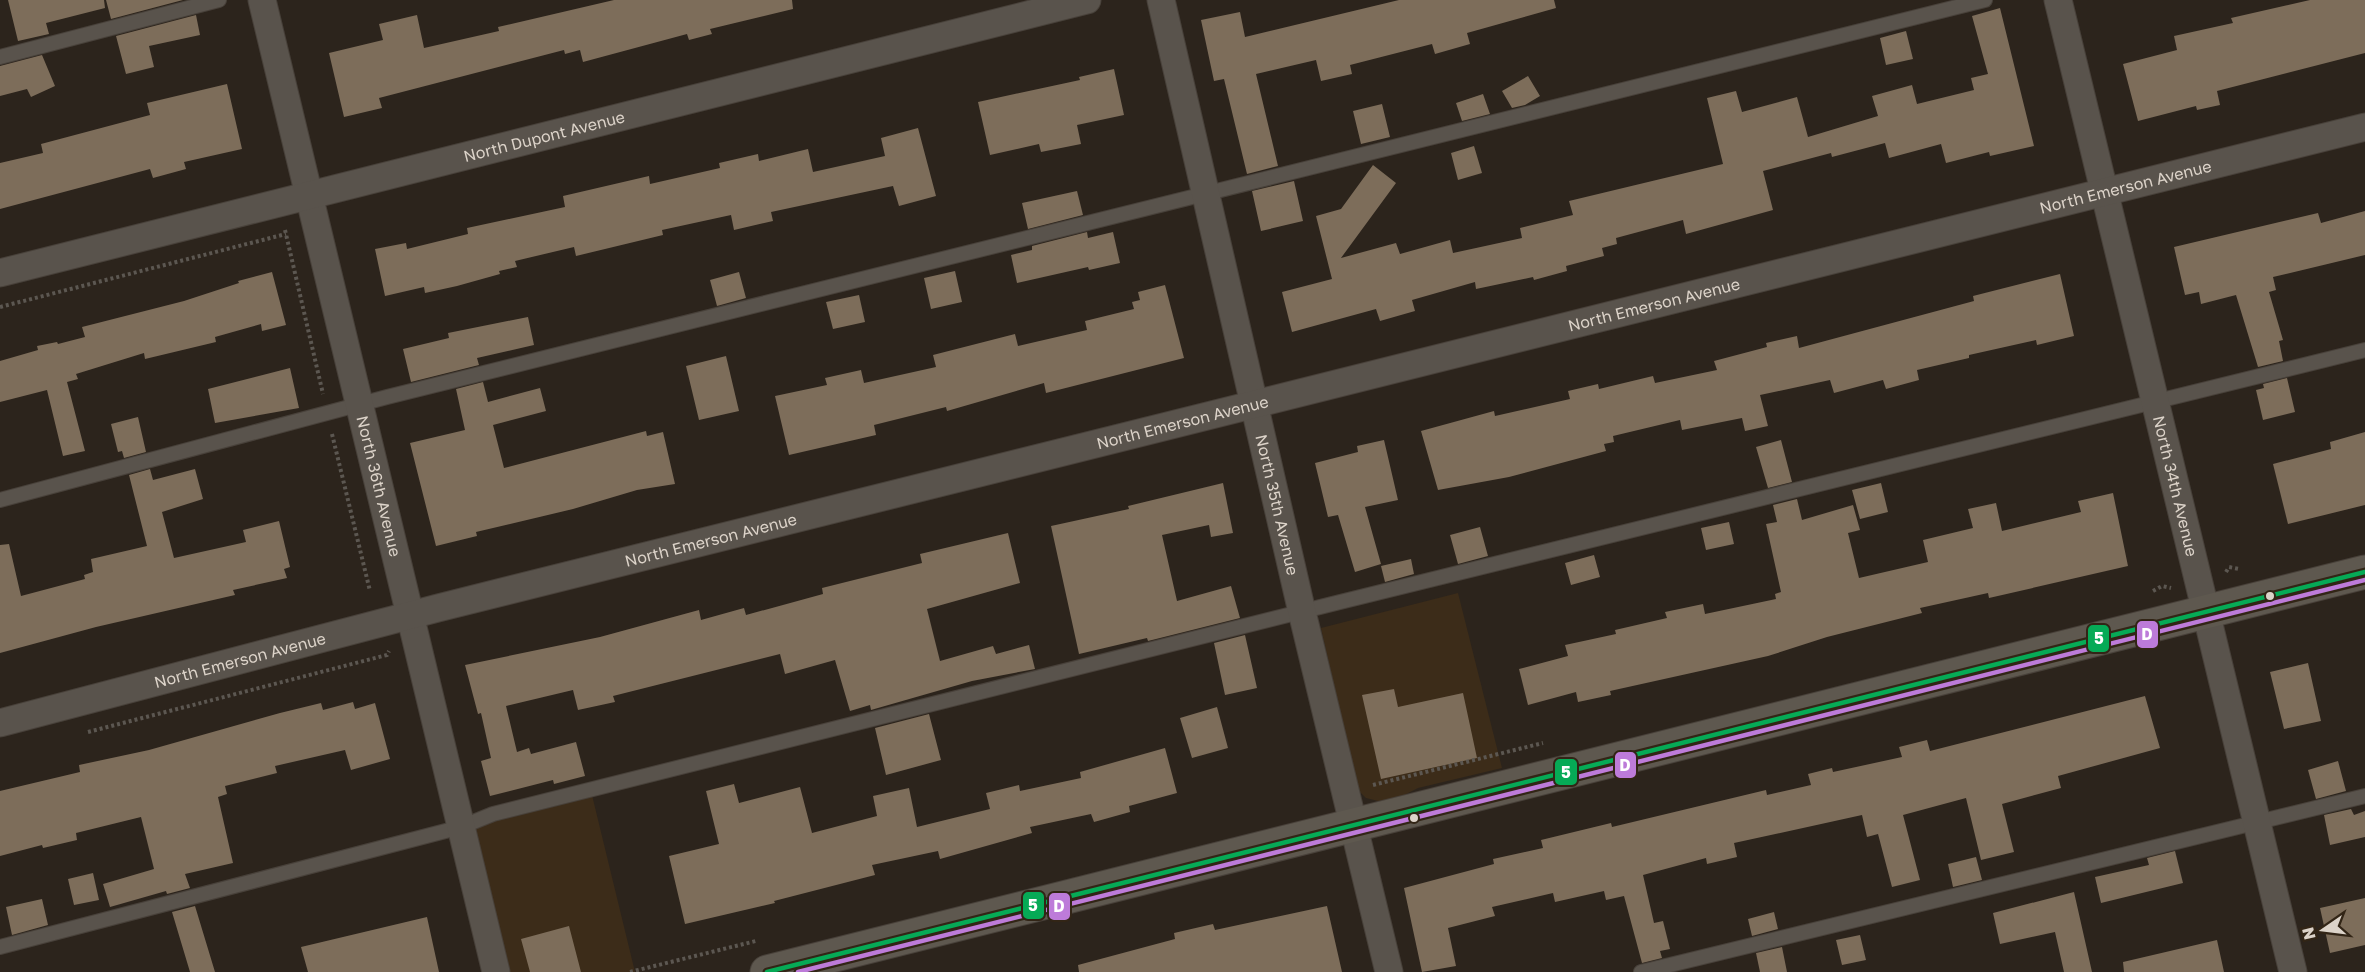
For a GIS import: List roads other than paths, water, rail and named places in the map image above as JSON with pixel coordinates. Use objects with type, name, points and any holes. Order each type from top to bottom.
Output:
[{"type":"street","name":"North 36th Avenue","points":[[262,0],[496,972]]},
{"type":"street","name":"North Dupont Avenue","points":[[0,273],[1087,0]]},
{"type":"street","name":"North 35th Avenue","points":[[1161,0],[1302,612],[1389,972]]},
{"type":"street","name":"North 34th Avenue","points":[[2058,0],[2293,972]]},
{"type":"street","name":"North Emerson Avenue","points":[[0,723],[411,617],[2365,127]]},
{"type":"street","points":[[767,972],[2365,572]]},
{"type":"lane","points":[[0,57],[219,0]]},
{"type":"lane","points":[[0,500],[359,405],[1985,0]]},
{"type":"lane","points":[[0,947],[461,827],[493,814],[2365,350]]},
{"type":"lane","points":[[1641,972],[2365,796]]}]
